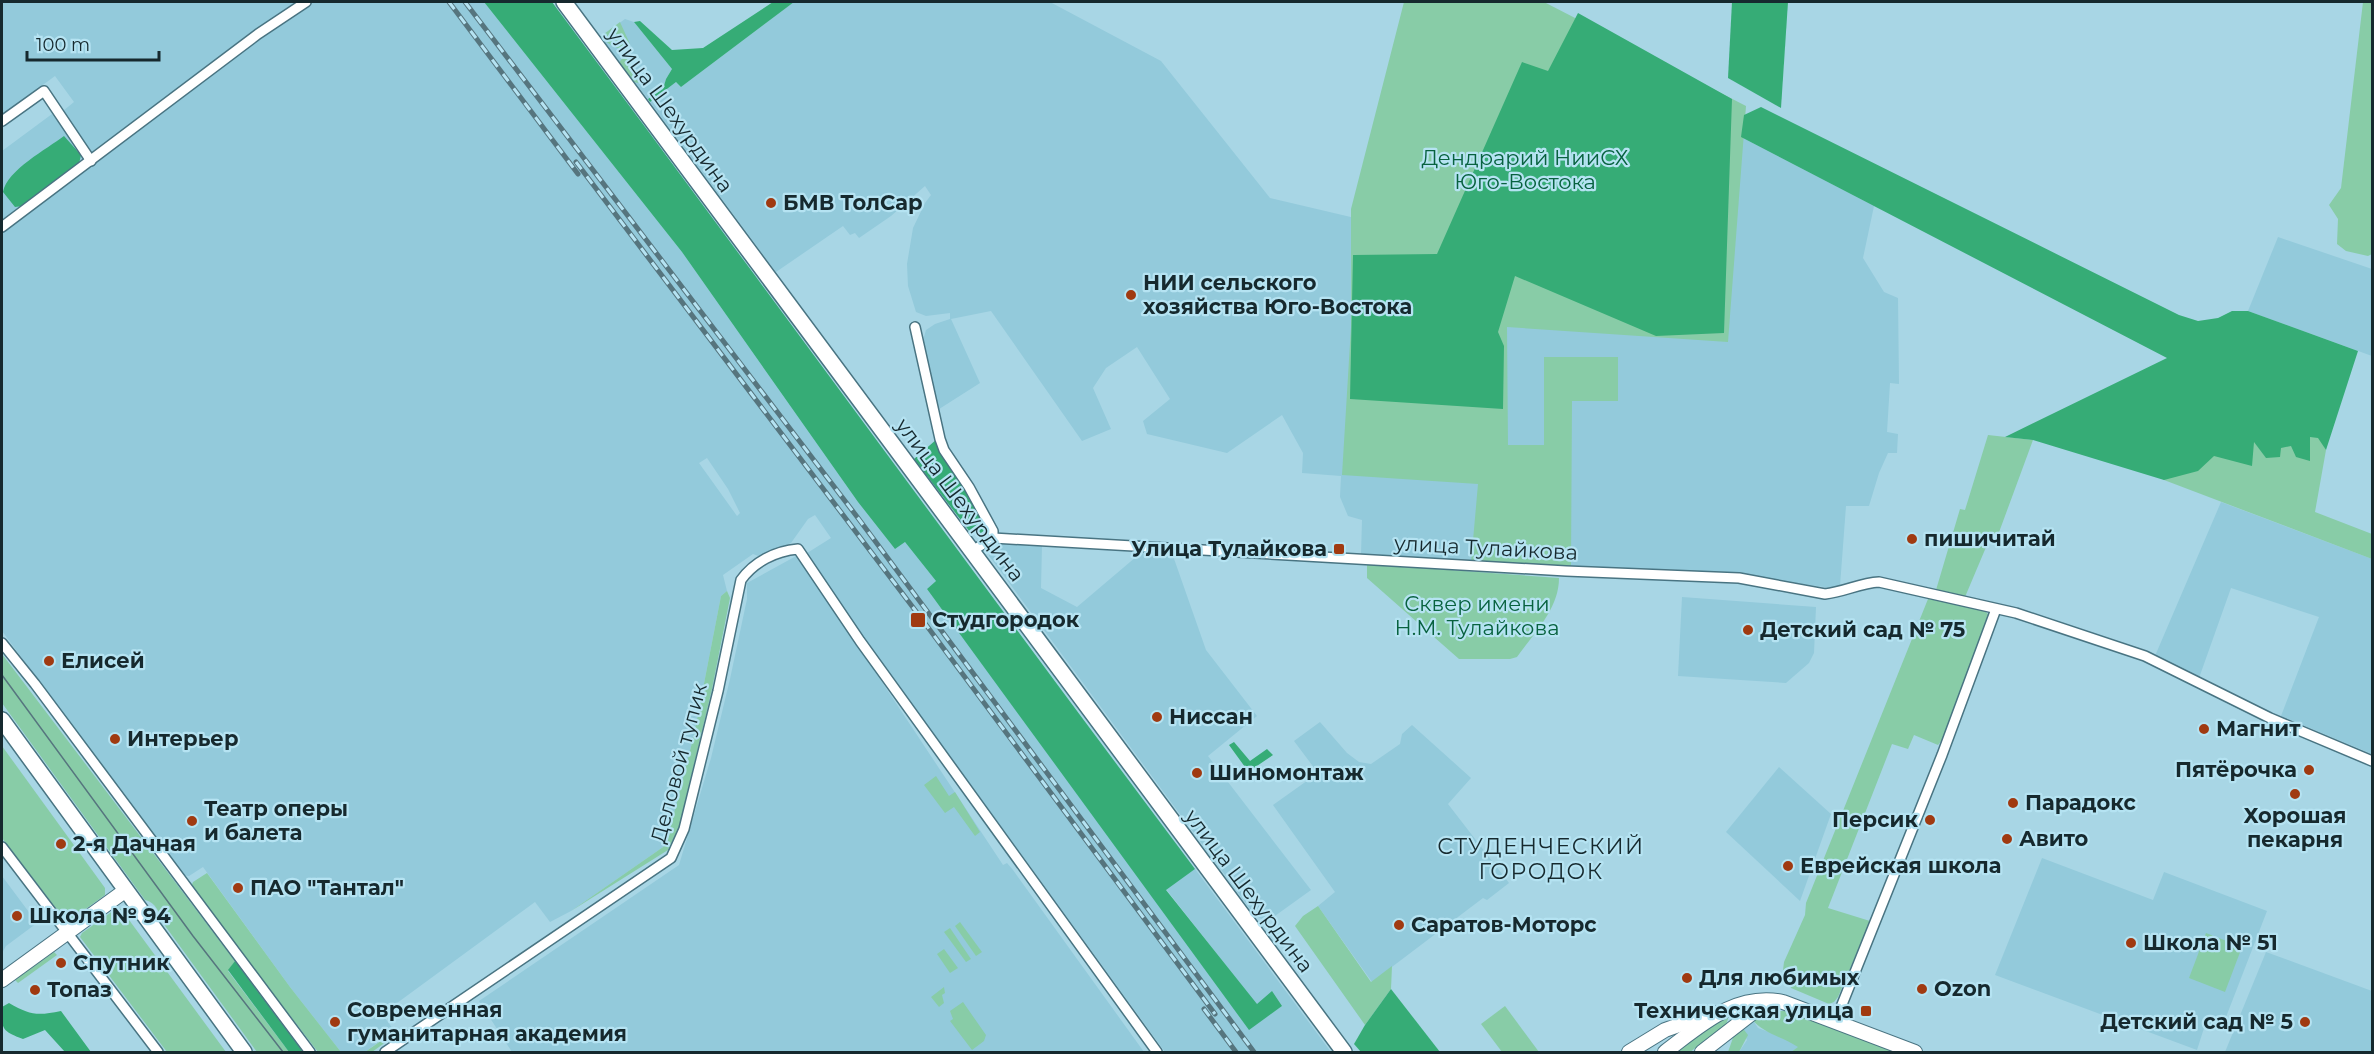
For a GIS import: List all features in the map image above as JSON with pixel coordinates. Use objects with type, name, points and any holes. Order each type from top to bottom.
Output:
[{"type":"main road","name":"улица Шехурдина","points":[[564,2],[1344,1053]]},
{"type":"main road","points":[[2,720],[244,1053]]},
{"type":"main road","points":[[2,980],[126,890]]},
{"type":"main road","points":[[1629,1053],[1665,1030],[1753,1001],[1777,1001],[1915,1053]]},
{"type":"main road","points":[[1702,1053],[1760,1007],[1777,1001]]},
{"type":"main road","points":[[1665,1053],[1723,1010]]},
{"type":"main road","points":[[1721,1053],[1730,1031]]},
{"type":"street","points":[[2,228],[258,34],[306,2]]},
{"type":"street","points":[[2,121],[44,91],[91,161]]},
{"type":"street","points":[[915,327],[944,450],[969,487],[993,531],[993,538],[972,551]]},
{"type":"street","name":"улица Тулайкова","points":[[993,538],[1566,571],[1739,578],[1825,594],[1845,591],[1866,582],[1879,582],[2016,614],[2145,656],[2270,718],[2373,761]]},
{"type":"street","name":"Деловой тупик","points":[[385,1053],[671,858],[684,829],[718,691],[741,580],[749,569],[758,563],[785,550],[798,549],[860,641],[1157,1053]]},
{"type":"street","points":[[1834,1022],[1942,755],[1996,609]]},
{"type":"street","points":[[2,643],[310,1053]]},
{"type":"street","points":[[2,847],[158,1053]]},
{"type":"street","points":[[1723,1010],[1733,1010],[1737,1015],[1738,1022],[1730,1031]]},
{"type":"shaded area","points":[[2,2],[484,2],[682,252],[858,502],[895,549],[905,542],[936,581],[927,589],[1249,1029],[1282,1006],[1257,1005],[1166,889],[1195,869],[1331,1052],[1165,1052],[804,555],[831,538],[815,515],[808,519],[791,543],[761,557],[753,554],[723,575],[727,591],[721,596],[694,735],[666,845],[571,911],[550,922],[535,902],[382,1014],[393,1029],[387,1033],[388,1035],[365,1052],[341,1052],[290,987],[203,867],[189,876],[182,875],[2,631],[2,151],[52,114],[63,129],[70,124],[63,111],[74,102],[55,76],[2,115]],"holes":[[[707,458],[728,489],[740,513],[737,516],[699,463]]]},
{"type":"shaded area","name":"НИИ сельского хозяйства Юго-Востока","points":[[794,2],[1050,2],[1161,61],[1270,198],[1355,218],[1498,332],[1741,137],[1874,206],[1863,258],[1884,292],[1898,298],[1899,384],[1890,383],[1887,432],[1898,434],[1897,453],[1888,453],[1869,506],[1846,506],[1840,586],[1832,588],[1727,574],[1361,555],[1362,520],[1348,516],[1340,497],[1341,476],[1302,473],[1303,453],[1282,415],[1227,453],[1147,434],[1143,421],[1170,399],[1137,347],[1106,368],[1093,388],[1111,429],[1082,441],[991,311],[951,319],[980,383],[936,411],[921,347],[926,330],[950,319],[950,313],[926,316],[916,312],[908,286],[907,264],[913,228],[931,195],[925,186],[891,216],[859,238],[855,233],[850,235],[843,226],[776,272],[650,102],[676,82],[681,87]]},
{"type":"shaded area","points":[[625,19],[634,22],[672,69],[663,89],[648,99],[600,37]]},
{"type":"shaded area","points":[[2278,237],[2372,269],[2372,356],[2248,311]]},
{"type":"shaded area","points":[[2221,502],[2372,559],[2372,754],[2281,716],[2319,617],[2231,588],[2199,678],[2155,656]]},
{"type":"shaded area","points":[[998,543],[1042,546],[1041,588],[1077,607],[1143,551],[1172,553],[1206,650],[1257,716],[1208,756],[1311,890],[1268,921],[1259,918],[1250,909],[989,556],[990,550]]},
{"type":"shaded area","points":[[798,555],[1003,865],[1007,863],[1013,870],[1144,1052],[512,1052],[479,1001],[679,865],[711,758],[747,599],[747,583]]},
{"type":"shaded area","name":"Детский сад № 75","points":[[1682,597],[1816,607],[1814,653],[1809,663],[1786,683],[1678,676]]},
{"type":"shaded area","points":[[1320,722],[1347,753],[1359,762],[1371,764],[1400,744],[1402,734],[1412,725],[1471,778],[1448,804],[1509,883],[1487,900],[1483,898],[1372,982],[1318,906],[1335,892],[1273,805],[1318,773],[1294,741]]},
{"type":"shaded area","name":"Еврейская школа","points":[[1779,767],[1831,814],[1800,901],[1726,832]]},
{"type":"shaded area","name":"Школа № 51","points":[[2042,858],[2153,900],[2164,872],[2267,911],[2221,1030],[2205,1025],[2197,1050],[1995,975]]},
{"type":"shaded area","name":"Школа № 94","points":[[2,876],[37,923],[6,946],[2,953]]},
{"type":"shaded area","name":"Детский сад № 5","points":[[2266,952],[2372,991],[2372,1052],[2225,1052]]},
{"type":"shaded area","points":[[1752,1019],[1758,1028],[1783,1037],[1799,1047],[1791,1052],[1739,1052],[1747,1040],[1741,1026]]},
{"type":"green space","points":[[484,2],[552,2],[1195,869],[1166,890],[1257,1004],[1272,991],[1282,1006],[1249,1030],[927,589],[936,581],[905,542],[895,549],[858,502],[682,252]]},
{"type":"green space","points":[[773,2],[794,2],[681,87],[676,82],[650,102],[648,99],[663,89],[672,69],[634,22],[640,21],[672,50],[703,48]]},
{"type":"green space","name":"Дендрарий НииСХ Юго-Востока","points":[[1404,2],[1544,2],[1746,106],[1728,342],[1507,327],[1508,445],[1544,445],[1544,357],[1618,357],[1618,401],[1572,401],[1571,566],[1471,563],[1478,484],[1342,475],[1351,327],[1351,209]]},
{"type":"green space","points":[[1732,2],[1788,2],[1781,108],[1728,78]]},
{"type":"green space","points":[[2363,2],[2372,2],[2372,254],[2368,256],[2346,251],[2337,244],[2338,219],[2329,205],[2341,188]]},
{"type":"green space","points":[[1578,13],[1732,99],[1724,333],[1656,336],[1515,276],[1498,332],[1504,346],[1503,409],[1350,399],[1353,255],[1437,254],[1522,62],[1548,71]]},
{"type":"green space","points":[[620,22],[630,44],[618,48],[600,37]]},
{"type":"green space","points":[[623,57],[627,58],[642,78],[639,83],[633,82],[619,63]]},
{"type":"green space","points":[[1761,107],[2179,315],[2198,321],[2218,318],[2232,311],[2248,311],[2358,351],[2326,450],[2318,438],[2310,437],[2310,461],[2296,457],[2291,446],[2281,448],[2280,457],[2266,458],[2254,442],[2252,466],[2214,456],[2198,471],[2164,480],[2033,440],[2005,437],[2167,358],[1741,137],[1744,115]]},
{"type":"green space","points":[[64,136],[81,155],[79,164],[23,206],[15,207],[3,192],[6,184],[20,168]]},
{"type":"green space","points":[[2306,434],[2317,434],[2326,450],[2315,512],[2372,534],[2372,559],[2164,480],[2134,461],[2212,450],[2249,438],[2279,445]]},
{"type":"green space","points":[[1988,435],[2033,440],[1998,535],[1992,533],[1965,597],[1936,590],[1960,509],[1965,510]]},
{"type":"green space","points":[[937,439],[977,505],[985,529],[980,533],[970,532],[914,459]]},
{"type":"green space","name":"Сквер имени Н.М. Тулайкова","points":[[1367,564],[1559,578],[1558,589],[1544,620],[1517,657],[1459,659],[1367,578]]},
{"type":"green space","points":[[727,591],[730,598],[712,689],[679,827],[668,850],[571,911],[666,845],[694,735],[721,596]]},
{"type":"green space","points":[[1928,599],[1983,609],[1988,614],[1988,618],[1942,740],[1938,745],[1914,735],[1908,749],[1892,744],[1828,908],[1870,921],[1838,997],[1829,1004],[1791,988],[1783,970],[1784,962],[1805,915],[1806,903]]},
{"type":"green space","points":[[2,654],[235,961],[228,971],[289,1052],[257,1052],[163,923],[157,909],[145,900],[2,703]]},
{"type":"green space","points":[[1234,742],[1250,761],[1267,749],[1273,755],[1251,770],[1245,767],[1229,745]]},
{"type":"green space","points":[[2,746],[105,888],[105,895],[69,921],[65,920],[2,838]]},
{"type":"green space","points":[[936,776],[949,796],[955,792],[980,832],[975,836],[954,807],[945,813],[924,785]]},
{"type":"green space","points":[[207,873],[290,987],[341,1052],[318,1052],[191,887],[193,882]]},
{"type":"green space","points":[[1318,906],[1371,982],[1392,966],[1391,989],[1365,1025],[1295,926],[1303,916]]},
{"type":"green space","points":[[117,908],[121,909],[226,1052],[167,1052],[80,937],[82,933]]},
{"type":"green space","points":[[960,922],[982,952],[976,956],[955,926]]},
{"type":"green space","points":[[950,928],[971,959],[966,962],[944,932]]},
{"type":"green space","points":[[2206,933],[2242,947],[2225,992],[2189,978]]},
{"type":"green space","points":[[944,949],[958,968],[950,973],[937,954]]},
{"type":"green space","points":[[54,952],[57,955],[18,983],[15,980]]},
{"type":"green space","points":[[235,961],[303,1052],[289,1052],[228,970]]},
{"type":"green space","points":[[944,987],[945,993],[942,995],[944,1003],[939,1007],[931,997]]},
{"type":"green space","points":[[1391,989],[1440,1052],[1361,1052],[1354,1044]]},
{"type":"green space","points":[[963,1002],[986,1035],[984,1041],[972,1050],[950,1021],[953,1019],[950,1011]]},
{"type":"green space","points":[[9,1003],[34,1013],[46,1014],[61,1011],[91,1052],[65,1052],[45,1030],[23,1039],[11,1034],[4,1028],[2,1020],[2,1007]]},
{"type":"green space","points":[[1505,1006],[1539,1052],[1502,1052],[1481,1024]]},
{"type":"green space","points":[[1769,1011],[1785,1011],[1897,1052],[1791,1052],[1798,1047],[1767,1031],[1752,1019]]},
{"type":"green space","points":[[1726,1016],[1728,1019],[1726,1025],[1690,1052],[1673,1052],[1715,1020]]},
{"type":"green space","points":[[1741,1026],[1748,1035],[1739,1052],[1728,1052],[1735,1032]]},
{"type":"green space","points":[[393,1029],[397,1034],[372,1052],[365,1052],[388,1036],[387,1033]]},
{"type":"tram line","points":[[2,675],[193,936],[283,1052]]},
{"type":"railway","points":[[449,2],[578,174]]},
{"type":"railway","points":[[465,2],[858,518],[1254,1052]]},
{"type":"railway","points":[[576,162],[921,618],[1215,1014]]},
{"type":"railway","points":[[1204,1009],[1236,1052]]},
{"type":"place","name":"БМВ ТолСар","points":[[771,203]]},
{"type":"place","name":"НИИ сельского хозяйства Юго-Востока","points":[[1131,295]]},
{"type":"place","name":"пишичитай","points":[[1912,539]]},
{"type":"place","name":"Улица Тулайкова","points":[[1339,549]]},
{"type":"place","name":"Студгородок","points":[[918,620]]},
{"type":"place","name":"Детский сад № 75","points":[[1748,630]]},
{"type":"place","name":"Елисей","points":[[49,661]]},
{"type":"place","name":"Ниссан","points":[[1157,717]]},
{"type":"place","name":"Магнит","points":[[2204,729]]},
{"type":"place","name":"Интерьер","points":[[115,739]]},
{"type":"place","name":"Пятёрочка","points":[[2309,770]]},
{"type":"place","name":"Шиномонтаж","points":[[1197,773]]},
{"type":"place","name":"Хорошая пекарня","points":[[2295,794]]},
{"type":"place","name":"Парадокс","points":[[2013,803]]},
{"type":"place","name":"Персик","points":[[1930,820]]},
{"type":"place","name":"Театр оперы и балета","points":[[192,821]]},
{"type":"place","name":"Авито","points":[[2007,839]]},
{"type":"place","name":"2-я Дачная","points":[[61,844]]},
{"type":"place","name":"Еврейская школа","points":[[1788,866]]},
{"type":"place","name":"ПАО \"Тантал\"","points":[[238,888]]},
{"type":"place","name":"Школа № 94","points":[[17,916]]},
{"type":"place","name":"Саратов-Моторс","points":[[1399,925]]},
{"type":"place","name":"Школа № 51","points":[[2131,943]]},
{"type":"place","name":"Спутник","points":[[61,963]]},
{"type":"place","name":"Для любимых","points":[[1687,978]]},
{"type":"place","name":"Ozon","points":[[1922,989]]},
{"type":"place","name":"Топаз","points":[[35,990]]},
{"type":"place","name":"Техническая улица","points":[[1866,1011]]},
{"type":"place","name":"Современная гуманитарная академия","points":[[335,1022]]},
{"type":"place","name":"Детский сад № 5","points":[[2305,1022]]},
{"type":"district","name":"СТУДЕНЧЕСКИЙ ГОРОДОК","points":[[1541,858]]}]
